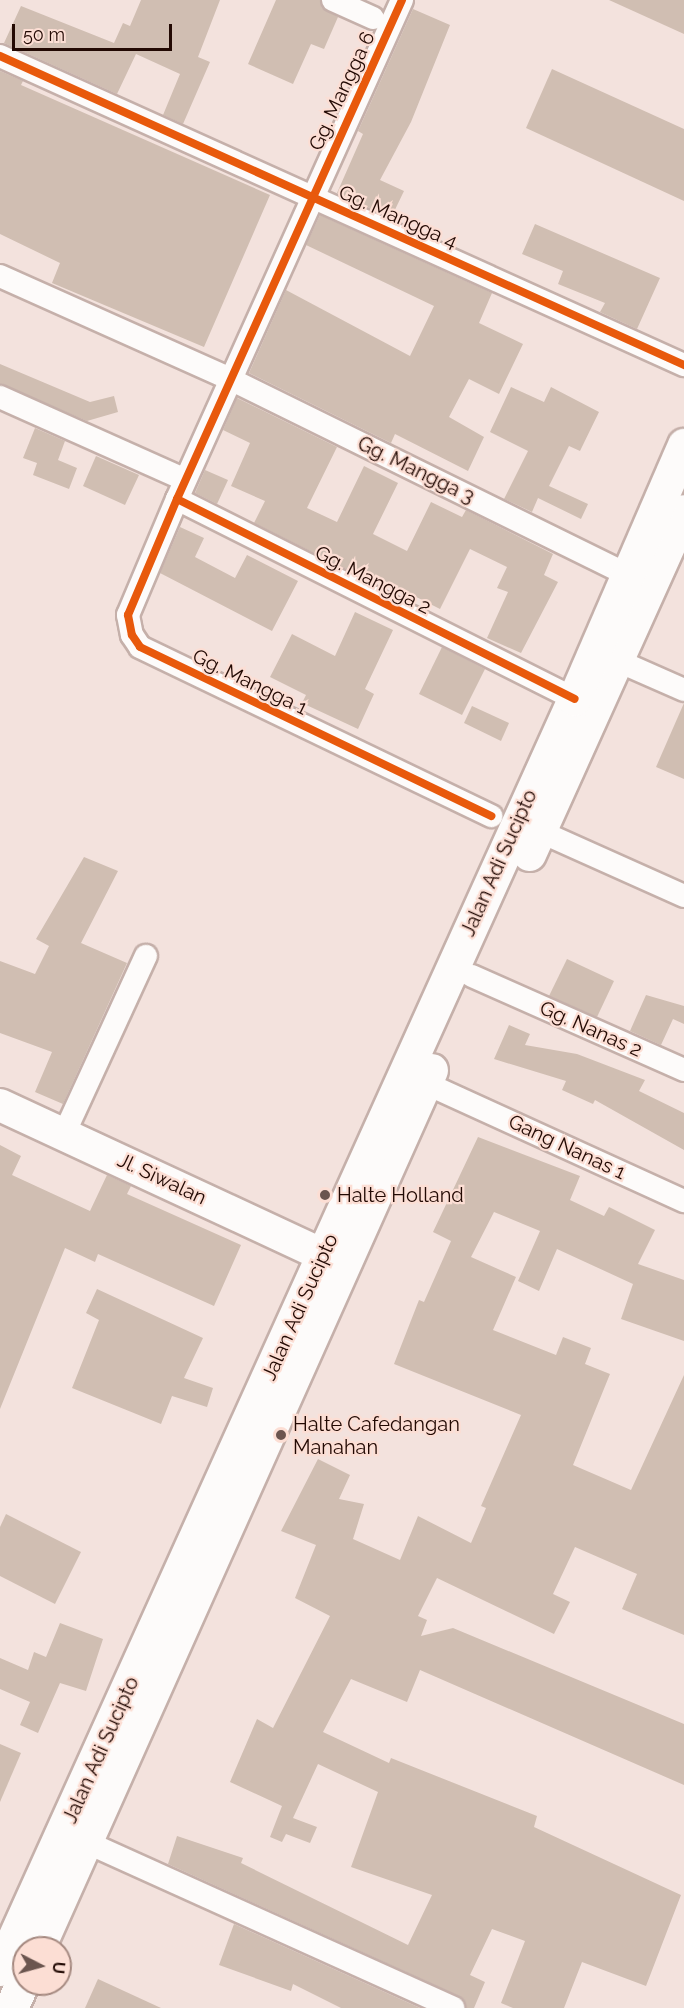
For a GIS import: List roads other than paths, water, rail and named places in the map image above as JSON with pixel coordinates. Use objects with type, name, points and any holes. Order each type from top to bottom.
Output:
[{"type":"highway","name":"Jalan Adi Sucipto","points":[[0,1969],[574,699],[615,568],[684,445]]},
{"type":"highway","name":"Jalan Adi Sucipto","points":[[43,1936],[438,1088],[551,837],[628,665],[683,515]]},
{"type":"street","points":[[333,0],[373,18]]},
{"type":"street","name":"Gg. Mangga 6","points":[[230,379],[402,0]]},
{"type":"street","name":"Gg. Mangga 4","points":[[0,56],[684,365]]},
{"type":"street","name":"Gg. Mangga 3","points":[[0,276],[230,379],[615,568]]},
{"type":"street","name":"Gg. Mangga 1","points":[[230,379],[180,489],[129,615],[132,635],[140,647],[491,816]]},
{"type":"street","name":"Gg. Mangga 2","points":[[0,397],[180,489],[574,699]]},
{"type":"street","points":[[628,665],[684,690]]},
{"type":"street","points":[[551,837],[684,896]]},
{"type":"street","points":[[64,1134],[146,956]]},
{"type":"street","name":"Gg. Nanas 2","points":[[485,981],[684,1071]]},
{"type":"street","name":"Gang Nanas 1","points":[[438,1088],[684,1201]]},
{"type":"street","name":"Jl. Siwalan","points":[[0,1105],[323,1255]]},
{"type":"street","points":[[86,1842],[453,2008]]},
{"type":"place","name":"Halte Holland","points":[[325,1195]]},
{"type":"place","name":"Halte Cafedangan Manahan","points":[[281,1435]]}]
